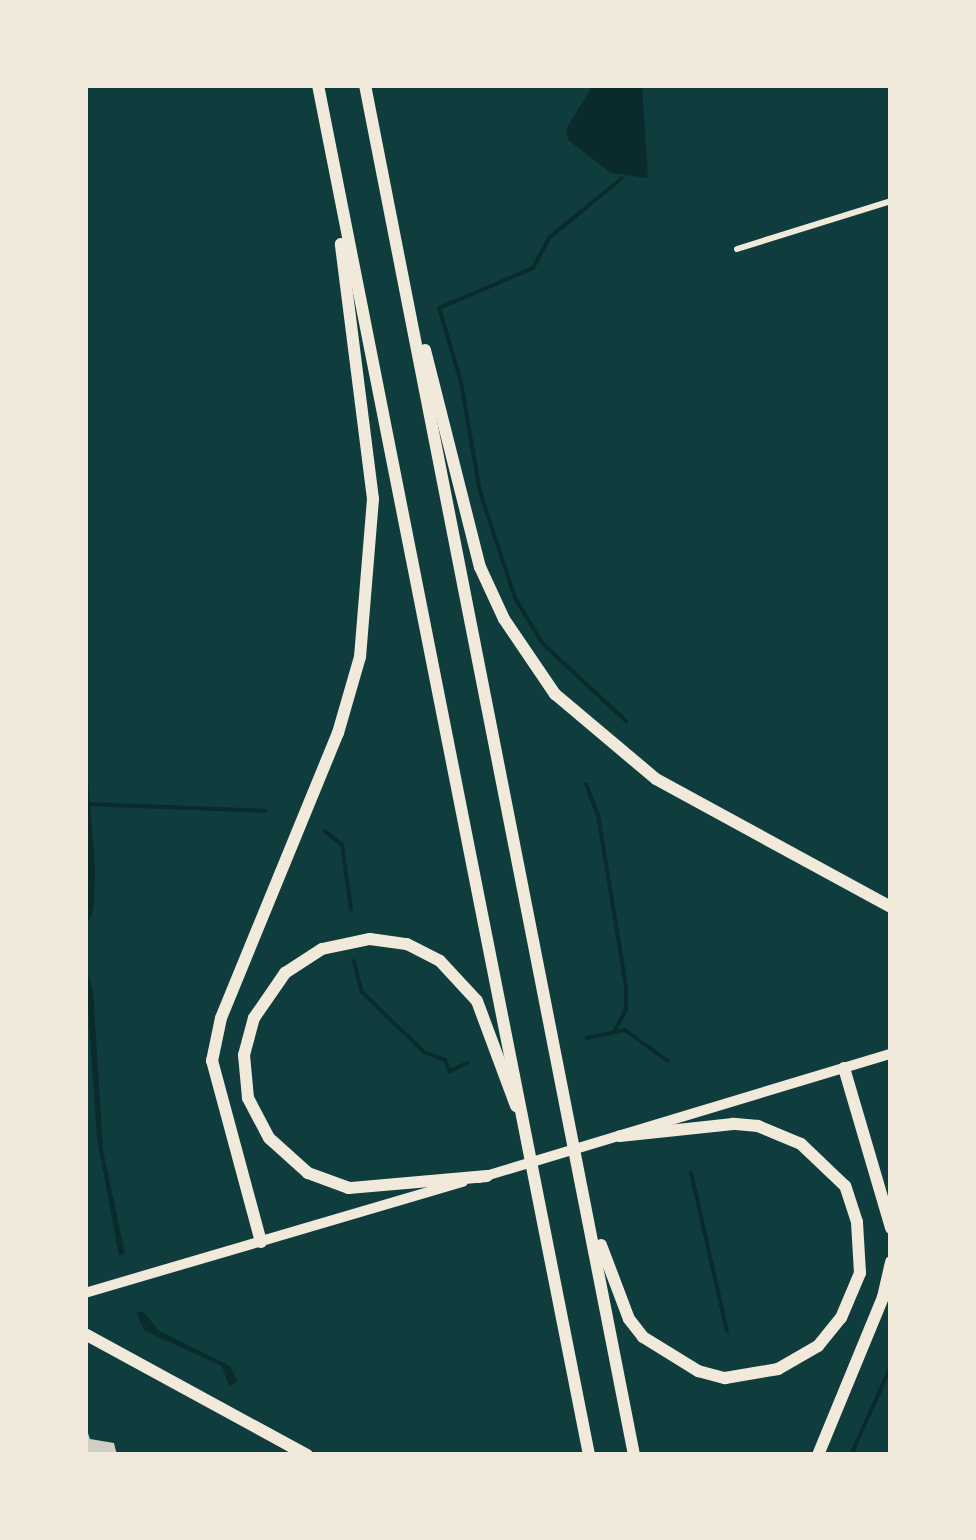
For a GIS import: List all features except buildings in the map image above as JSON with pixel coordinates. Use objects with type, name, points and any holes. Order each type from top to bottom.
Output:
[{"type":"highway","points":[[318,85],[589,1455]]},
{"type":"highway","points":[[365,85],[634,1455]]},
{"type":"highway","points":[[260,1242],[214,1075],[215,1043],[353,692],[371,571],[370,463],[326,132]]},
{"type":"highway","points":[[413,320],[435,378],[480,567],[511,631],[555,694],[656,778],[891,907]]},
{"type":"highway","points":[[486,1176],[349,1188],[285,1156],[256,1121],[244,1055],[254,1018],[285,974],[322,948],[348,941],[407,944],[440,962],[486,1016],[527,1131]]},
{"type":"highway","points":[[844,1068],[891,1228]]},
{"type":"highway","points":[[588,1206],[630,1319],[658,1350],[698,1372],[755,1377],[797,1360],[834,1330],[854,1292],[861,1250],[851,1202],[838,1179],[801,1144],[758,1126],[733,1124],[620,1136]]},
{"type":"highway","points":[[818,1455],[884,1297],[891,1262]]},
{"type":"highway","points":[[85,1334],[307,1455]]},
{"type":"main road","points":[[85,1293],[891,1054]]},
{"type":"street","points":[[737,249],[891,200]]},
{"type":"water","points":[[593,85],[642,85],[648,178],[611,173],[568,140],[566,129]]},
{"type":"water","points":[[85,745],[95,867],[94,908],[85,930]]},
{"type":"water","points":[[85,961],[93,991],[103,1150],[125,1253],[119,1256],[97,1138]]},
{"type":"water","points":[[143,1311],[158,1330],[230,1366],[238,1381],[229,1386],[222,1366],[145,1331],[136,1313]]},
{"type":"waterway","points":[[622,178],[549,238],[533,268],[439,308],[461,382],[480,492],[515,598],[542,643],[626,721]]},
{"type":"waterway","points":[[586,784],[598,815],[626,986],[626,1009],[615,1031]]},
{"type":"waterway","points":[[85,804],[265,811]]},
{"type":"waterway","points":[[325,831],[342,845],[351,909]]},
{"type":"waterway","points":[[354,961],[362,992],[424,1052],[445,1060],[450,1071],[467,1063]]},
{"type":"waterway","points":[[587,1038],[625,1030],[668,1061]]},
{"type":"waterway","points":[[691,1173],[727,1331]]},
{"type":"waterway","points":[[851,1455],[891,1366]]}]
